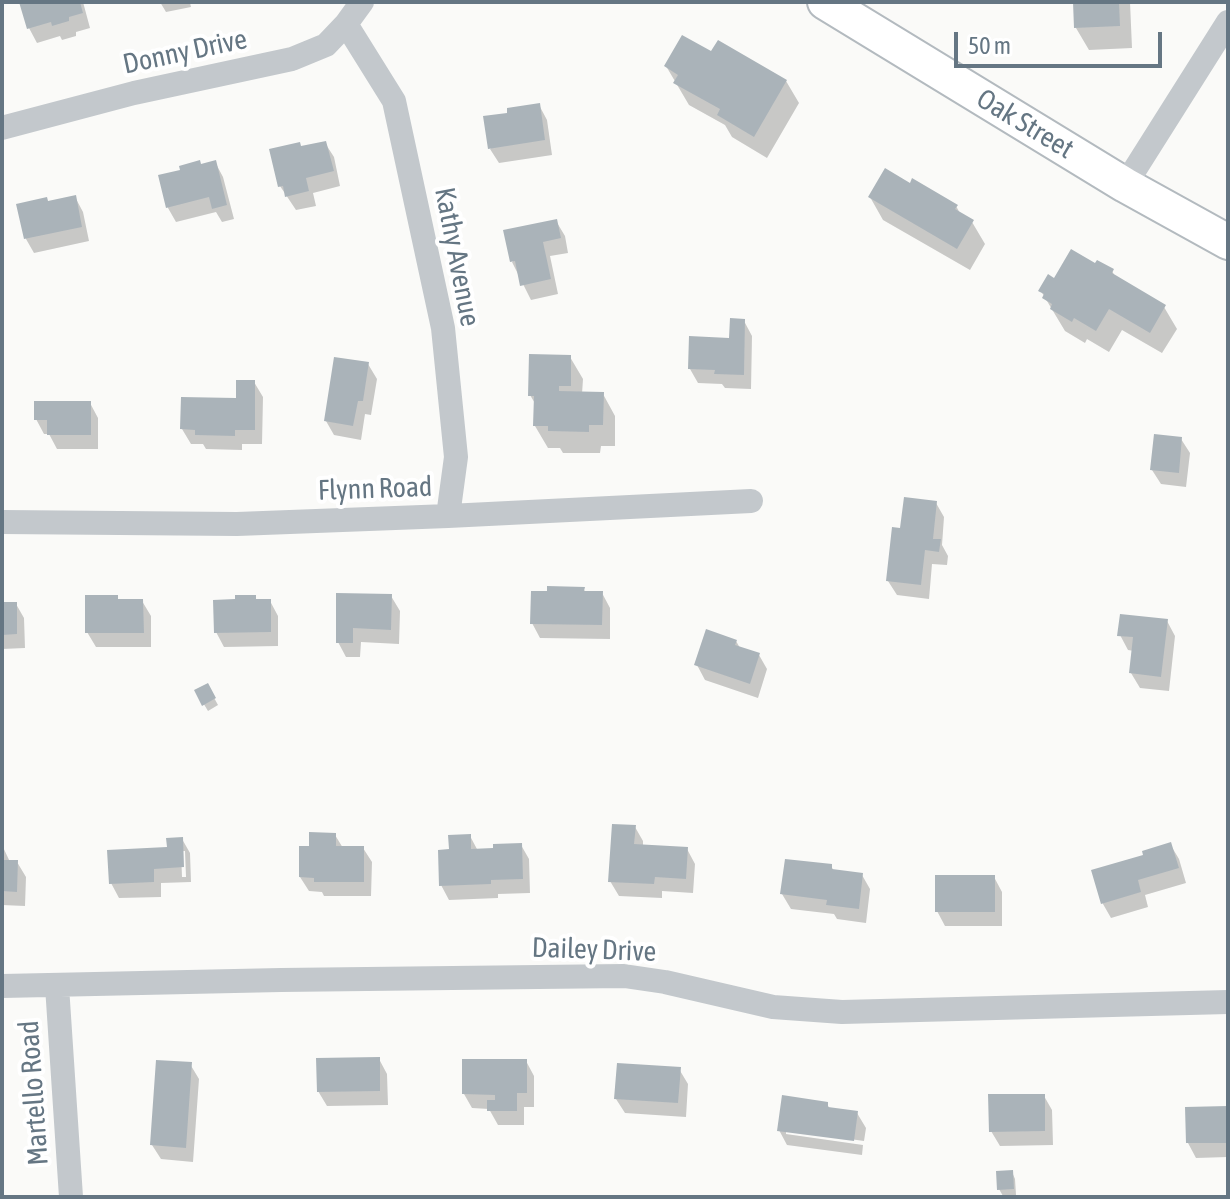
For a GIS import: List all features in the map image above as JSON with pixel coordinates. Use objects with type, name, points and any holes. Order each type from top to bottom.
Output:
[{"type":"main road","name":"Oak Street","points":[[825,2],[1125,185],[1228,242]]},
{"type":"street","name":"Donny Drive","points":[[2,128],[134,93],[292,59],[326,45],[362,2]]},
{"type":"street","points":[[1125,185],[1228,22]]},
{"type":"street","name":"Kathy Avenue","points":[[346,24],[394,101],[443,328],[456,457],[448,516]]},
{"type":"street","name":"Flynn Road","points":[[2,522],[237,524],[751,501]]},
{"type":"street","name":"Dailey Drive","points":[[2,986],[624,976],[665,982],[773,1007],[842,1012],[1228,1002]]},
{"type":"street","name":"Martello Road","points":[[57,986],[71,1197]]},
{"type":"building","points":[[19,2],[80,2],[83,13],[52,26],[51,22],[27,29]]},
{"type":"building","points":[[1073,2],[1119,2],[1120,26],[1074,28]]},
{"type":"building","points":[[682,35],[711,51],[718,40],[787,80],[754,137],[717,115],[720,109],[673,83],[678,75],[664,66]]},
{"type":"building","points":[[540,103],[545,140],[488,149],[483,116],[507,113],[507,108]]},
{"type":"building","points":[[326,141],[334,171],[306,178],[309,191],[285,197],[283,186],[278,187],[269,149],[300,142],[301,146]]},
{"type":"building","points":[[200,160],[201,164],[216,160],[227,205],[212,209],[209,197],[166,208],[158,175],[180,170],[179,166]]},
{"type":"building","points":[[885,168],[910,183],[912,178],[958,205],[955,209],[974,220],[957,249],[868,197]]},
{"type":"building","points":[[76,195],[82,227],[24,239],[16,204]]},
{"type":"building","points":[[557,219],[561,238],[543,242],[551,279],[520,286],[515,261],[510,262],[503,230]]},
{"type":"building","points":[[1071,249],[1095,263],[1097,260],[1114,269],[1112,273],[1166,305],[1150,333],[1109,309],[1096,331],[1050,309],[1052,304],[1042,298],[1044,294],[1038,291],[1048,274],[1054,278]]},
{"type":"building","points":[[730,318],[745,319],[744,375],[688,369],[689,336],[729,338]]},
{"type":"building","points":[[529,354],[571,355],[571,386],[559,386],[559,391],[604,392],[603,425],[589,425],[589,432],[548,431],[548,426],[533,426],[534,396],[528,396]]},
{"type":"building","points":[[334,357],[369,362],[363,401],[358,401],[353,426],[324,421]]},
{"type":"building","points":[[236,380],[255,380],[255,430],[235,430],[235,436],[195,435],[195,430],[180,429],[181,397],[236,398]]},
{"type":"building","points":[[34,401],[91,401],[91,435],[47,435],[47,420],[34,420]]},
{"type":"building","points":[[1154,434],[1182,437],[1179,473],[1150,470]]},
{"type":"building","points":[[904,497],[937,501],[933,539],[941,539],[939,552],[925,550],[921,585],[886,581],[892,527],[900,528]]},
{"type":"building","points":[[547,586],[603,591],[602,625],[530,624],[531,591],[547,591]]},
{"type":"building","points":[[336,593],[392,594],[391,630],[353,628],[353,643],[336,643]]},
{"type":"building","points":[[85,595],[143,599],[144,633],[85,633]]},
{"type":"building","points":[[235,595],[271,599],[271,632],[214,633],[213,600],[235,599]]},
{"type":"building","points":[[2,602],[17,602],[17,634],[2,635]]},
{"type":"building","points":[[1120,614],[1168,619],[1161,677],[1129,673],[1133,637],[1117,636]]},
{"type":"building","points":[[706,629],[737,640],[735,645],[760,653],[750,684],[694,665]]},
{"type":"building","points":[[208,683],[216,698],[202,706],[194,690]]},
{"type":"building","points":[[612,824],[636,825],[634,844],[688,847],[686,879],[655,877],[654,884],[608,882]]},
{"type":"building","points":[[309,832],[336,833],[336,846],[364,846],[364,882],[314,882],[314,878],[299,877],[299,846],[309,846]]},
{"type":"building","points":[[471,834],[471,849],[522,843],[523,879],[439,886],[438,850],[449,849],[448,835]]},
{"type":"building","points":[[183,837],[184,867],[154,869],[154,882],[109,884],[107,850],[167,847],[166,838]]},
{"type":"building","points":[[1171,842],[1179,868],[1138,880],[1141,892],[1101,904],[1091,870],[1143,855],[1142,851]]},
{"type":"building","points":[[785,859],[832,864],[832,869],[863,873],[859,909],[826,905],[827,900],[780,894]]},
{"type":"building","points":[[2,860],[18,860],[17,892],[2,891]]},
{"type":"building","points":[[935,875],[995,875],[995,912],[935,912]]},
{"type":"building","points":[[380,1057],[380,1091],[317,1092],[316,1058]]},
{"type":"building","points":[[462,1059],[527,1059],[527,1093],[517,1093],[517,1111],[487,1111],[487,1100],[495,1100],[495,1095],[462,1094]]},
{"type":"building","points":[[156,1060],[192,1062],[186,1148],[150,1145]]},
{"type":"building","points":[[617,1063],[681,1067],[678,1103],[614,1099]]},
{"type":"building","points":[[988,1094],[1045,1094],[1045,1131],[989,1132]]},
{"type":"building","points":[[782,1095],[828,1102],[828,1107],[858,1111],[854,1141],[777,1131]]},
{"type":"building","points":[[1228,1106],[1228,1143],[1186,1143],[1185,1107]]},
{"type":"building","points":[[1013,1170],[1014,1189],[997,1190],[996,1171]]}]
